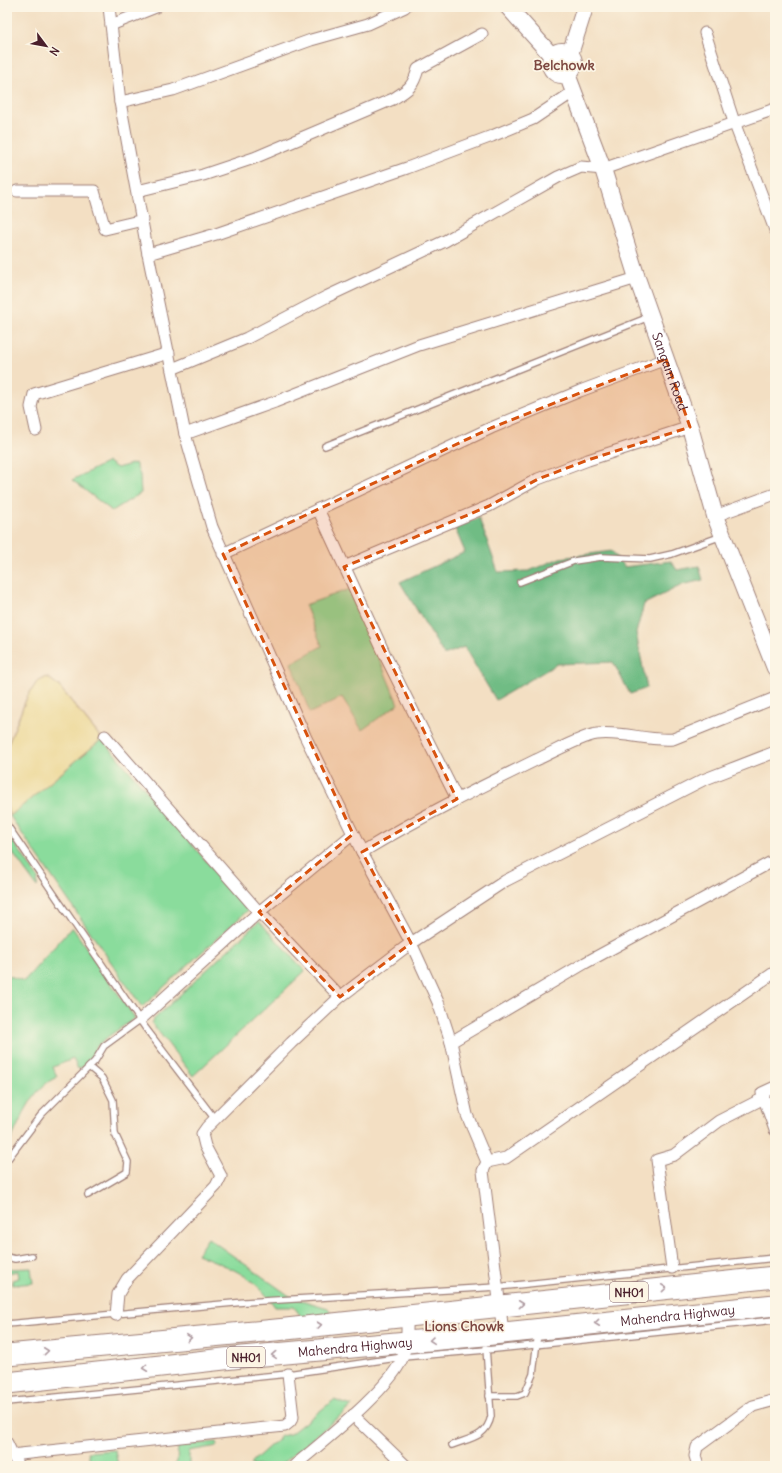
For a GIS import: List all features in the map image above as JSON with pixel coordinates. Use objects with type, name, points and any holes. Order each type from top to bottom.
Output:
[{"type":"highway","name":"Mahendra Highway","points":[[7,1355],[407,1316],[498,1297],[775,1277]]},
{"type":"highway","name":"Mahendra Highway","points":[[7,1383],[242,1357],[405,1350],[491,1339],[537,1337],[775,1304]]},
{"type":"street","points":[[109,7],[120,102],[143,220],[148,254],[185,434],[212,527],[305,736],[362,852],[411,943],[438,1002],[451,1042],[467,1115],[487,1162],[483,1171],[498,1297],[491,1339]]},
{"type":"street","points":[[111,25],[156,7]]},
{"type":"street","points":[[120,102],[173,90],[311,40],[368,24],[405,7]]},
{"type":"street","points":[[508,7],[552,56]]},
{"type":"street","points":[[570,54],[585,7]]},
{"type":"street","points":[[705,33],[734,122],[775,230]]},
{"type":"street","points":[[137,191],[203,175],[254,158],[393,99],[410,88],[414,82],[418,69],[482,34]]},
{"type":"street","points":[[559,52],[570,54],[573,57],[574,65],[567,74],[559,75],[553,71],[550,64],[552,56],[559,52]]},
{"type":"street","name":"Sangam Road","points":[[567,74],[603,169],[637,278],[652,316],[690,427],[723,536],[775,668]]},
{"type":"street","points":[[148,254],[216,234],[407,168],[492,136],[533,119],[573,92]]},
{"type":"street","points":[[172,369],[247,338],[326,297],[444,241],[558,176],[581,166],[603,169],[734,122],[775,109]]},
{"type":"street","points":[[17,191],[94,191],[105,229],[143,220]]},
{"type":"street","points":[[185,434],[275,402],[419,344],[637,278]]},
{"type":"street","points":[[36,430],[31,407],[34,394],[169,353]]},
{"type":"street","points":[[223,554],[491,428],[580,391],[666,359]]},
{"type":"street","points":[[344,567],[489,506],[538,479],[588,460],[690,427]]},
{"type":"street","points":[[716,516],[775,494]]},
{"type":"street","points":[[318,509],[421,729],[457,798]]},
{"type":"street","points":[[362,852],[406,825],[457,798],[571,744],[596,734],[613,733],[656,740],[673,739],[775,698]]},
{"type":"street","points":[[105,736],[259,912],[340,997]]},
{"type":"street","points":[[116,1315],[118,1294],[127,1279],[216,1186],[221,1176],[205,1146],[202,1134],[214,1118],[340,997],[411,943],[504,881],[703,780],[775,752]]},
{"type":"street","points":[[141,1019],[259,912],[353,834]]},
{"type":"street","points":[[451,1042],[585,963],[775,860]]},
{"type":"street","points":[[487,1162],[506,1158],[775,972]]},
{"type":"street","points":[[775,1087],[762,1093],[775,1130]]},
{"type":"street","points":[[672,1268],[657,1160],[674,1156],[719,1121],[764,1098]]},
{"type":"street","points":[[294,1466],[353,1415],[393,1374],[405,1350],[407,1316]]},
{"type":"street","points":[[11,1455],[285,1426],[293,1417],[288,1374]]},
{"type":"street","points":[[698,1466],[695,1456],[697,1447],[753,1406],[775,1400]]},
{"type":"street","points":[[353,1415],[406,1466]]},
{"type":"street","points":[[7,1443],[11,1455],[18,1466]]},
{"type":"lane","points":[[325,446],[652,316]]},
{"type":"lane","points":[[520,582],[574,561],[601,557],[650,559],[672,554],[723,536]]},
{"type":"lane","points":[[7,825],[141,1019],[214,1118]]},
{"type":"lane","points":[[7,1160],[55,1099],[95,1061],[104,1046],[141,1019]]},
{"type":"lane","points":[[88,1067],[102,1078],[113,1100],[115,1134],[128,1162],[126,1172],[88,1196]]},
{"type":"lane","points":[[7,1257],[15,1259],[32,1256]]},
{"type":"lane","points":[[7,1324],[245,1302],[498,1297],[672,1268],[775,1258]]},
{"type":"lane","points":[[489,1396],[518,1396],[526,1393],[533,1374],[537,1337],[775,1320]]},
{"type":"lane","points":[[452,1445],[484,1433],[490,1425],[491,1416],[489,1396],[491,1339]]},
{"type":"lane","points":[[7,1402],[288,1374],[405,1350]]},
{"type":"highlighted area","points":[[666,359],[690,427],[588,460],[538,479],[489,506],[344,567],[457,799],[362,852],[411,943],[340,997],[259,912],[353,834],[223,554],[491,428]]},
{"type":"green space","points":[[108,462],[117,468],[135,463],[140,475],[141,493],[112,511],[72,480]]},
{"type":"green space","points":[[479,518],[498,572],[529,571],[560,558],[612,551],[624,567],[671,561],[677,570],[699,566],[703,580],[682,585],[644,604],[636,633],[647,688],[630,694],[613,662],[557,664],[496,700],[464,647],[444,655],[400,582],[465,552],[454,526]]},
{"type":"green space","points":[[350,589],[398,704],[362,730],[342,697],[310,713],[291,663],[322,646],[305,605]]},
{"type":"green space","points":[[102,739],[248,910],[142,1007],[10,816]]},
{"type":"green space","points":[[7,832],[38,878],[37,887],[7,845]]},
{"type":"green space","points":[[259,921],[305,971],[193,1076],[151,1022]]},
{"type":"green space","points":[[72,927],[135,1018],[99,1044],[90,1061],[84,1066],[78,1069],[73,1059],[53,1067],[57,1077],[48,1082],[33,1098],[21,1118],[7,1148],[7,975],[24,981]]},
{"type":"green space","points":[[208,1238],[291,1297],[328,1308],[332,1316],[303,1319],[294,1307],[275,1307],[259,1287],[250,1280],[231,1268],[197,1254]]},
{"type":"green space","points":[[31,1268],[33,1283],[13,1285],[12,1280],[19,1278],[18,1271],[7,1273],[7,1269]]},
{"type":"green space","points":[[334,1400],[352,1406],[279,1466],[252,1466],[252,1462],[281,1436],[290,1434]]},
{"type":"green space","points":[[217,1442],[217,1446],[189,1451],[189,1466],[173,1466],[177,1462],[178,1446]]},
{"type":"green space","points":[[115,1450],[118,1466],[91,1466],[88,1452]]},
{"type":"sand","points":[[47,677],[58,685],[102,739],[10,816],[7,807],[7,747],[27,697],[37,682]]},
{"type":"district","name":"Belchowk","points":[[564,65]]},
{"type":"district","name":"Lions Chowk","points":[[464,1326]]}]
